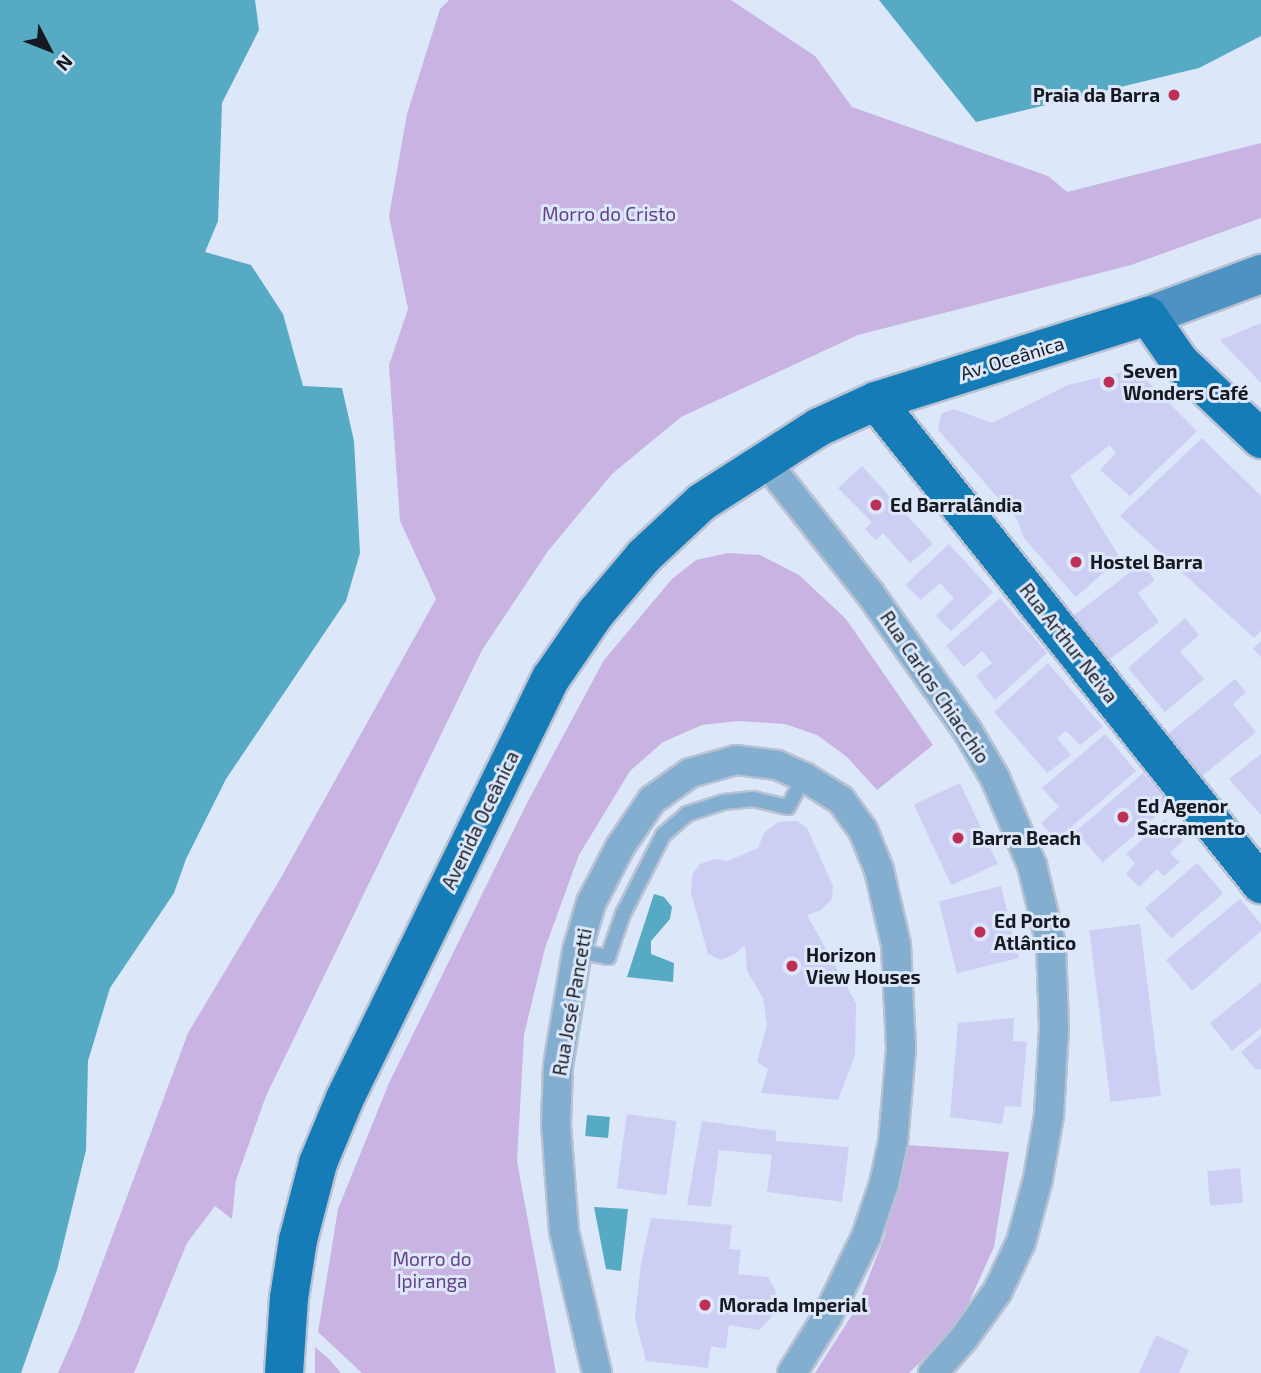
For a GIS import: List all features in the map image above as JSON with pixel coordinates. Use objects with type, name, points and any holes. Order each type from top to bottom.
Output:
[{"type":"main road","name":"Av. Oceânica","points":[[876,401],[1148,316]]},
{"type":"main road","points":[[1148,316],[1180,362],[1261,439]]},
{"type":"main road","name":"Avenida Oceânica","points":[[284,1373],[289,1298],[298,1240],[318,1163],[377,1028],[551,678],[595,614],[644,556],[702,502],[819,427],[876,401]]},
{"type":"main road","name":"Rua Arthur Neiva","points":[[876,401],[1261,884]]},
{"type":"street","points":[[1148,316],[1261,274]]},
{"type":"street","name":"Rua Carlos Chiacchio","points":[[765,461],[869,592],[967,730],[995,778],[1032,865],[1051,945],[1054,1028],[1049,1115],[1038,1180],[1021,1242],[997,1292],[964,1338],[933,1373]]},
{"type":"street","name":"Rua José Pancetti","points":[[599,1370],[564,1231],[556,1124],[558,1066],[577,951],[591,903],[620,847],[652,800],[690,773],[736,760],[777,765],[804,777],[841,800],[863,830],[879,870],[896,945],[901,1049],[893,1142],[884,1184],[866,1237],[827,1317],[792,1373]]},
{"type":"lane","points":[[577,951],[608,957],[623,914],[657,844],[663,835],[687,814],[724,802],[753,799],[788,807],[804,777]]},
{"type":"green space","name":"Morro do Cristo","points":[[449,0],[731,0],[815,56],[852,107],[1048,176],[1067,192],[1261,143],[1261,218],[1131,265],[858,335],[681,417],[612,474],[548,551],[482,650],[266,1096],[236,1180],[232,1219],[215,1206],[187,1243],[134,1373],[58,1373],[78,1328],[188,1033],[279,881],[436,599],[400,521],[389,365],[408,309],[389,216],[407,114],[440,9]]},
{"type":"green space","name":"Morro do Ipiranga","points":[[728,553],[760,555],[799,575],[846,619],[933,745],[877,790],[847,757],[817,735],[785,724],[738,721],[702,725],[663,742],[630,771],[579,855],[545,948],[524,1035],[517,1161],[556,1373],[362,1373],[318,1332],[338,1209],[389,1083],[527,803],[604,660],[672,579],[696,560]]},
{"type":"green space","points":[[906,1145],[1009,1152],[994,1247],[959,1324],[909,1373],[815,1373],[857,1307],[884,1238]]},
{"type":"green space","points":[[315,1347],[329,1359],[341,1373],[315,1373]]},
{"type":"water","points":[[0,0],[255,0],[259,30],[222,103],[218,221],[205,252],[251,265],[283,314],[303,386],[342,388],[354,441],[360,553],[346,601],[226,779],[186,859],[174,893],[110,988],[88,1061],[86,1150],[57,1270],[21,1373],[0,1373]]},
{"type":"water","points":[[879,0],[1261,0],[1261,36],[1199,68],[976,122]]},
{"type":"water","points":[[654,894],[664,897],[672,907],[670,919],[651,941],[651,954],[674,963],[673,982],[627,977]]},
{"type":"water","points":[[587,1115],[610,1117],[608,1138],[585,1136]]},
{"type":"water","points":[[594,1207],[628,1209],[621,1271],[606,1269]]},
{"type":"building","points":[[1261,323],[1261,383],[1220,340]]},
{"type":"building","points":[[1135,369],[1197,431],[1130,496],[1100,470],[1116,453],[1110,445],[1070,476],[1120,558],[1076,597],[1024,538],[1017,519],[938,430],[941,414],[954,409],[992,423],[1068,385]]},
{"type":"building","points":[[1202,438],[1261,496],[1261,631],[1254,638],[1120,516]]},
{"type":"building","name":"Ed Barralândia","points":[[862,466],[933,544],[910,563],[883,533],[876,540],[865,529],[872,522],[838,488]]},
{"type":"building","points":[[949,544],[993,592],[951,631],[936,616],[954,598],[940,583],[921,600],[905,585]]},
{"type":"building","points":[[1142,563],[1155,580],[1138,593],[1159,622],[1106,662],[1072,617]]},
{"type":"building","points":[[1000,598],[1047,653],[995,700],[976,676],[992,663],[982,651],[964,667],[946,646]]},
{"type":"building","points":[[1185,618],[1199,635],[1180,652],[1204,679],[1165,712],[1128,668]]},
{"type":"building","points":[[1261,641],[1261,657],[1253,649]]},
{"type":"building","points":[[1048,663],[1103,727],[1080,745],[1066,731],[1057,738],[1071,755],[1047,773],[994,712]]},
{"type":"building","points":[[1235,679],[1246,692],[1233,704],[1256,732],[1201,777],[1167,735]]},
{"type":"building","points":[[1105,734],[1136,771],[1056,840],[1041,823],[1059,807],[1042,788]]},
{"type":"building","points":[[1261,754],[1261,815],[1229,779]]},
{"type":"building","name":"Ed Agenor Sacramento","points":[[1143,773],[1170,804],[1103,862],[1076,831]]},
{"type":"building","name":"Barra Beach","points":[[960,783],[998,864],[951,885],[914,805]]},
{"type":"building","points":[[1165,819],[1183,841],[1170,853],[1180,862],[1164,876],[1157,869],[1139,887],[1126,874],[1135,863],[1126,854]]},
{"type":"building","name":"Horizon View Houses","points":[[797,821],[807,828],[833,886],[832,899],[821,910],[807,915],[856,1003],[855,1056],[838,1100],[761,1093],[768,1069],[757,1062],[767,1024],[763,998],[747,971],[745,945],[735,954],[721,960],[708,954],[691,893],[692,875],[700,864],[715,859],[728,861],[758,848],[764,833],[778,822]]},
{"type":"building","points":[[1197,863],[1223,893],[1171,938],[1145,908]]},
{"type":"building","name":"Ed Porto Atlântico","points":[[1001,886],[1019,958],[957,973],[939,901]]},
{"type":"building","points":[[1240,899],[1261,924],[1261,931],[1192,991],[1166,960]]},
{"type":"building","points":[[1140,924],[1161,1096],[1110,1102],[1089,930]]},
{"type":"building","points":[[1261,982],[1261,1028],[1232,1051],[1210,1023]]},
{"type":"building","points":[[1014,1018],[1013,1041],[1027,1042],[1021,1107],[1005,1106],[1002,1124],[950,1117],[958,1023]]},
{"type":"building","points":[[1261,1035],[1261,1069],[1256,1070],[1241,1052]]},
{"type":"building","points":[[627,1114],[677,1121],[666,1195],[617,1188]]},
{"type":"building","points":[[702,1121],[776,1131],[776,1141],[849,1147],[842,1202],[767,1192],[772,1155],[719,1150],[711,1207],[687,1205]]},
{"type":"building","points":[[1240,1168],[1243,1203],[1210,1206],[1207,1171]]},
{"type":"building","name":"Morada Imperial","points":[[651,1218],[732,1225],[729,1249],[741,1250],[738,1274],[768,1277],[776,1292],[772,1317],[759,1330],[729,1325],[726,1349],[711,1346],[708,1368],[646,1361],[635,1318],[641,1263]]},
{"type":"building","points":[[1156,1335],[1189,1350],[1179,1373],[1139,1373]]},
{"type":"place","name":"Praia da Barra","points":[[1174,95]]},
{"type":"place","name":"Seven Wonders Café","points":[[1109,382]]},
{"type":"place","name":"Ed Barralândia","points":[[876,505]]},
{"type":"place","name":"Hostel Barra","points":[[1076,562]]},
{"type":"place","name":"Ed Agenor Sacramento","points":[[1123,817]]},
{"type":"place","name":"Barra Beach","points":[[958,838]]},
{"type":"place","name":"Ed Porto Atlântico","points":[[980,932]]},
{"type":"place","name":"Horizon View Houses","points":[[792,966]]},
{"type":"place","name":"Morada Imperial","points":[[705,1305]]}]
